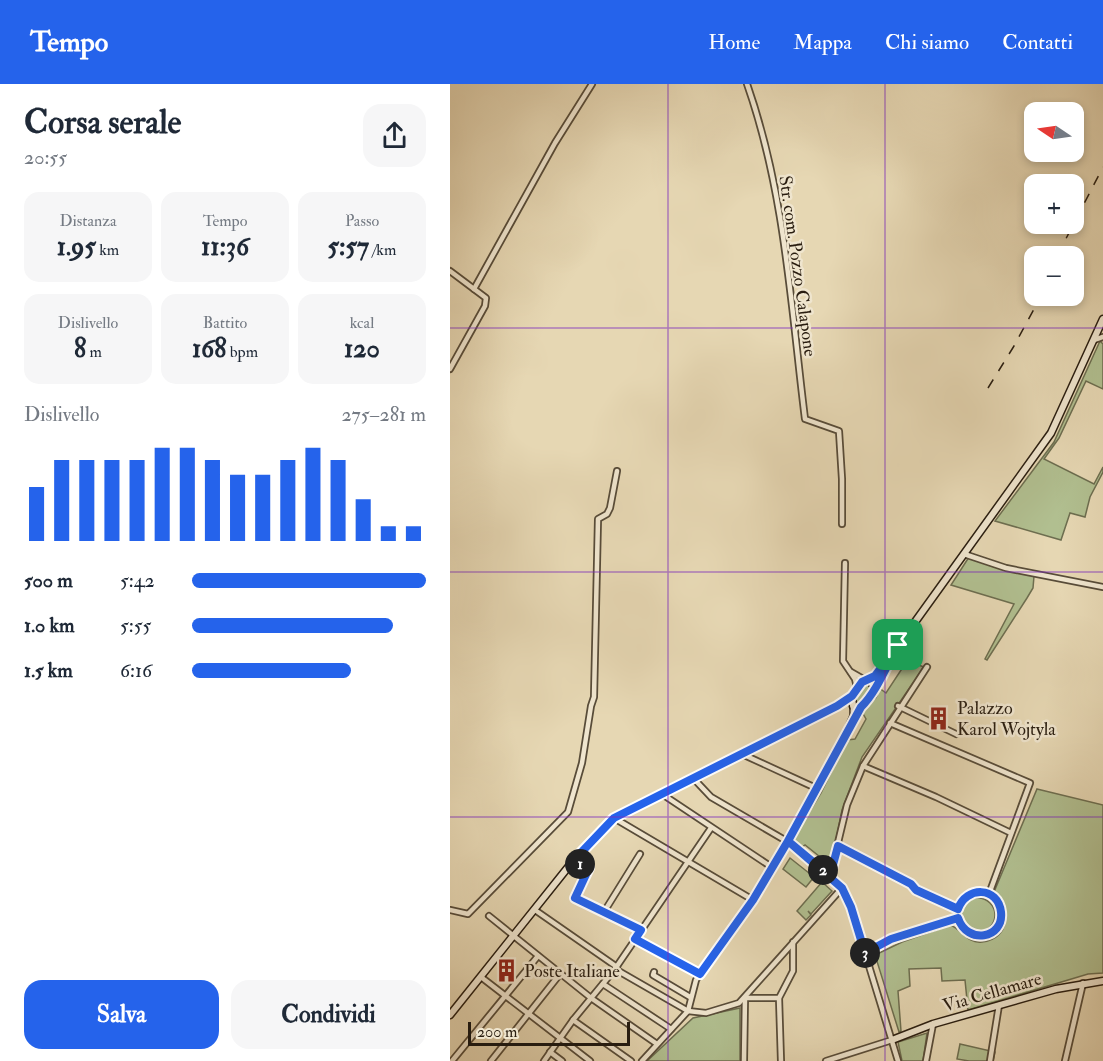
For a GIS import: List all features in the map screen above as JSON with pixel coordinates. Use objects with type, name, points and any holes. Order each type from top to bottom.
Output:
[{"type":"main road","points":[[450,1015],[573,861],[614,818],[832,709],[852,696],[857,688],[879,672],[1051,434],[1103,319]]},
{"type":"main road","points":[[832,709],[861,707],[873,695],[898,645]]},
{"type":"main road","points":[[867,680],[875,687]]},
{"type":"main road","points":[[852,696],[852,706]]},
{"type":"main road","name":"Via Cellamare","points":[[892,1040],[933,1024],[1056,989],[1103,981]]},
{"type":"street","points":[[474,289],[555,143],[591,84]]},
{"type":"street","name":"Str. com. Pozzo Calapone","points":[[747,84],[772,167],[805,419],[839,431],[842,524]]},
{"type":"street","points":[[450,271],[486,298],[485,306],[450,369]]},
{"type":"street","points":[[1094,340],[1103,337]]},
{"type":"street","points":[[450,910],[468,914],[568,812],[582,763],[594,697],[598,519],[610,508],[616,471]]},
{"type":"street","points":[[964,554],[1006,568],[1103,587]]},
{"type":"street","points":[[845,563],[844,665],[855,679],[857,688]]},
{"type":"street","points":[[830,876],[847,806],[863,766],[899,706],[927,668]]},
{"type":"street","points":[[849,670],[867,680]]},
{"type":"street","points":[[844,737],[852,716],[852,706]]},
{"type":"street","points":[[899,706],[956,734]]},
{"type":"street","points":[[642,1061],[688,1011],[690,997],[700,974],[773,868],[861,707]]},
{"type":"street","points":[[890,723],[1030,783],[989,894]]},
{"type":"street","points":[[742,754],[818,789]]},
{"type":"street","points":[[863,766],[936,797],[1011,833]]},
{"type":"street","points":[[694,779],[711,797],[788,841],[842,888],[851,907],[898,1061]]},
{"type":"street","points":[[663,794],[773,868]]},
{"type":"street","points":[[614,818],[753,900]]},
{"type":"street","points":[[544,1061],[573,1020],[616,968],[711,828]]},
{"type":"street","points":[[838,846],[911,884],[916,890],[958,909]]},
{"type":"street","points":[[603,912],[640,854]]},
{"type":"street","points":[[573,861],[589,868],[575,898],[641,930]]},
{"type":"street","points":[[535,910],[616,968],[688,1011],[706,1013],[739,1003],[745,998],[842,888]]},
{"type":"street","points":[[976,892],[989,894],[995,898],[1001,911],[998,926],[993,931],[979,936],[972,935],[960,925],[958,909],[960,903],[969,894],[976,892]]},
{"type":"street","points":[[489,916],[591,998],[657,1044]]},
{"type":"street","points":[[865,953],[891,939],[958,918]]},
{"type":"street","points":[[635,939],[700,974]]},
{"type":"street","points":[[781,1061],[779,998],[793,971],[793,942]]},
{"type":"street","points":[[452,1061],[538,956]]},
{"type":"street","points":[[654,972],[653,975],[690,997]]},
{"type":"street","points":[[491,1061],[560,974]]},
{"type":"street","points":[[481,976],[590,1061]]},
{"type":"street","points":[[603,984],[671,1029]]},
{"type":"street","points":[[1065,1061],[1083,984]]},
{"type":"street","points":[[745,998],[779,998]]},
{"type":"street","points":[[744,1061],[745,998]]},
{"type":"street","points":[[990,1061],[999,1005]]},
{"type":"street","points":[[573,1020],[631,1061]]},
{"type":"street","points":[[926,1061],[933,1024]]},
{"type":"street","points":[[826,1061],[892,1040]]},
{"type":"street","points":[[550,1052],[562,1061]]},
{"type":"street","points":[[854,1053],[854,1061]]},
{"type":"green space","points":[[1100,341],[1103,344],[1103,389],[1086,381],[1059,438],[1044,459],[1094,484],[1103,467],[1103,472],[1090,497],[1085,517],[1070,513],[1061,540],[995,521],[1054,442]]},
{"type":"green space","points":[[969,557],[1005,570],[1034,576],[1033,588],[987,660],[985,659],[1014,604],[951,585]]},
{"type":"green space","points":[[907,661],[924,667],[862,757],[842,810],[831,865],[826,867],[823,865],[825,861],[805,845],[801,848],[795,843],[794,837],[821,793],[847,740],[855,739],[866,719],[862,712],[876,697],[879,688],[886,693]]},
{"type":"green space","points":[[868,683],[872,686],[872,692],[859,704],[855,704],[853,699],[864,684]]},
{"type":"green space","points":[[1037,789],[1103,805],[1103,973],[1088,974],[968,1010],[965,980],[942,981],[941,968],[909,969],[910,986],[898,991],[901,1031],[899,1032],[875,955],[902,942],[950,925],[972,941],[991,940],[998,935],[1003,929],[1005,914],[1004,906],[994,892]]},
{"type":"green space","points":[[790,858],[814,877],[806,887],[783,869]]},
{"type":"green space","points":[[822,882],[832,891],[811,914],[808,911],[811,915],[806,920],[797,911]]},
{"type":"green space","points":[[978,898],[990,903],[995,915],[990,927],[978,932],[966,927],[961,915],[966,903]]},
{"type":"green space","points":[[740,1008],[740,1061],[647,1061],[693,1018]]},
{"type":"green space","points":[[927,1033],[923,1061],[902,1061],[898,1042]]},
{"type":"green space","points":[[960,1044],[995,1052],[993,1061],[957,1059]]},
{"type":"railway","points":[[1062,246],[1103,167]]},
{"type":"railway","points":[[988,388],[1036,306]]},
{"type":"place","name":"Palazzo Karol Wojtyla","points":[[939,718]]},
{"type":"place","name":"Poste Italiane","points":[[506,971]]},
{"type":"route","points":[[898,645],[873,695],[861,707],[788,841],[842,888],[851,907],[865,953],[891,939],[958,918],[960,925],[972,935],[986,935],[993,931],[1001,919],[1001,911],[995,898],[989,894],[976,892],[969,894],[960,903],[958,909],[916,890],[911,884],[838,846],[830,876],[808,858],[795,846],[788,841],[753,900],[700,974],[635,939],[641,930],[575,898],[589,868],[573,861],[614,818],[837,706],[852,696],[862,682],[879,672],[898,645]]}]
